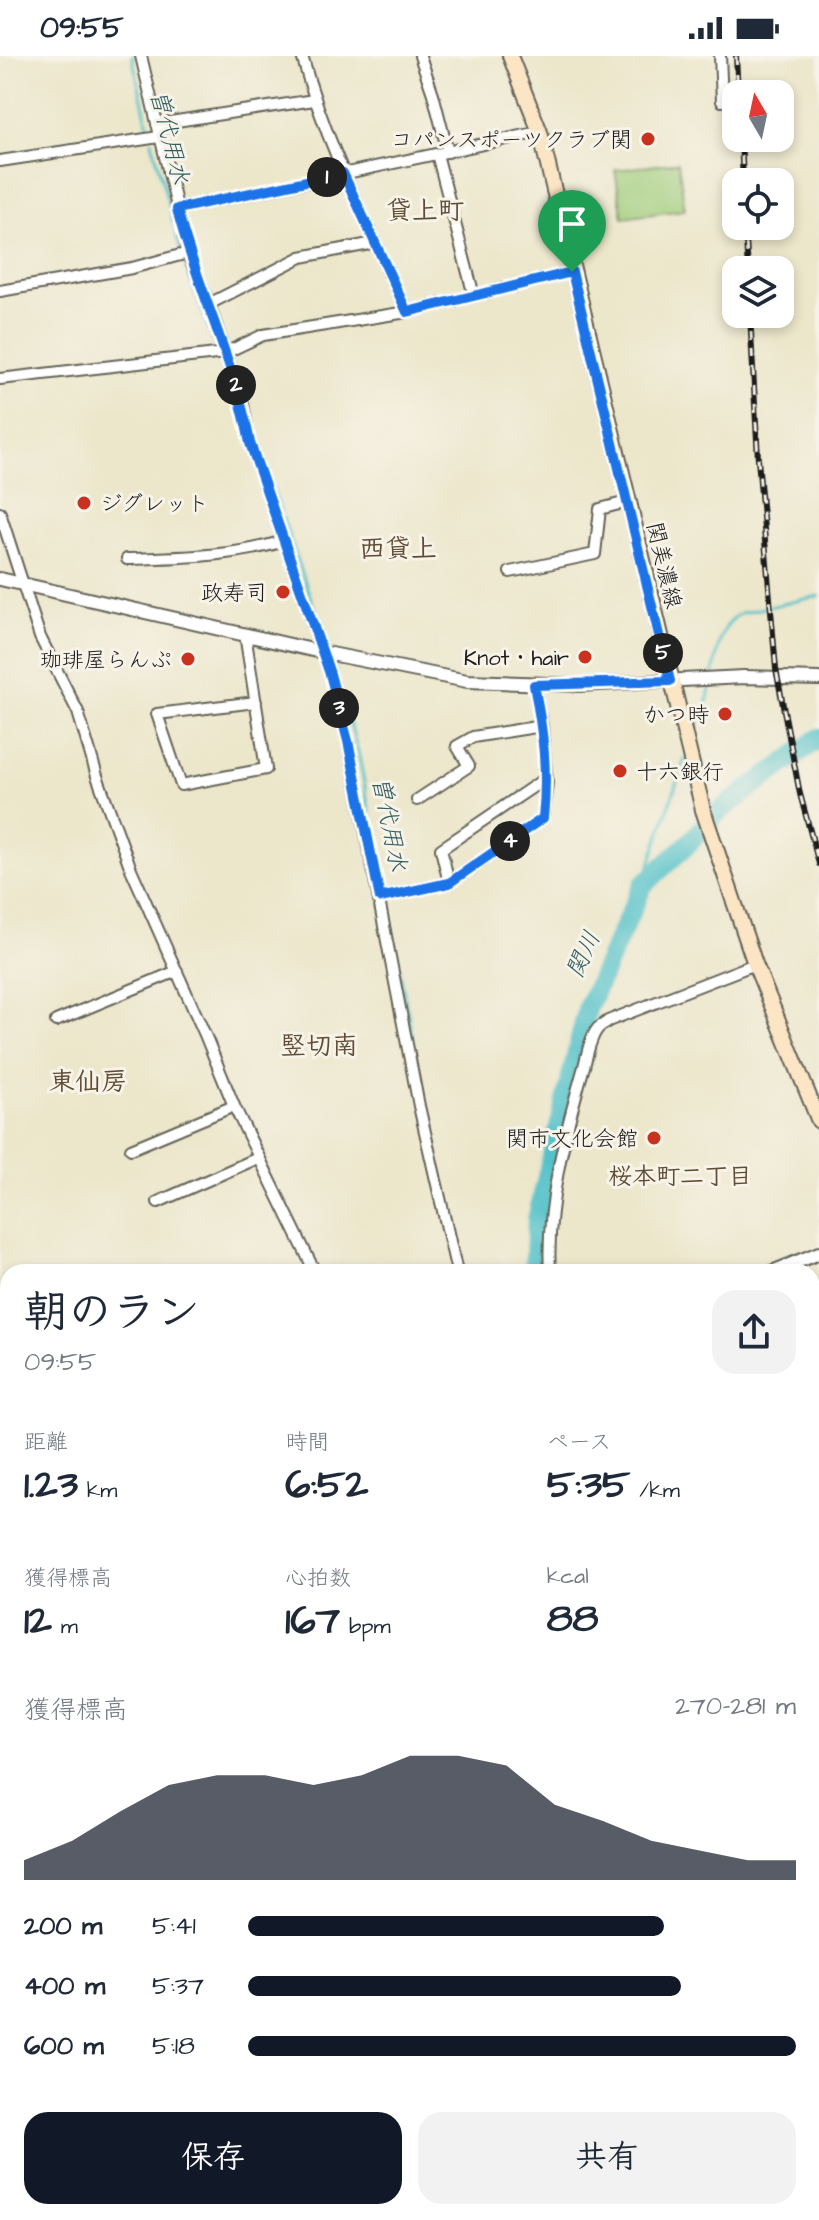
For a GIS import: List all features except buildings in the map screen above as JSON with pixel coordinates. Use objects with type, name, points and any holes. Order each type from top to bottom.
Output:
[{"type":"main road","name":"関美濃線","points":[[510,56],[540,132],[670,681],[711,840],[755,964],[819,1121]]},
{"type":"street","points":[[141,56],[188,253],[243,404],[250,443],[330,674],[348,741],[419,1106],[455,1264]]},
{"type":"street","points":[[302,56],[314,100],[343,173],[407,312]]},
{"type":"street","points":[[420,56],[433,94],[442,153],[474,296]]},
{"type":"street","points":[[720,56],[722,101]]},
{"type":"street","points":[[157,124],[314,100]]},
{"type":"street","points":[[177,209],[540,132]]},
{"type":"street","points":[[0,161],[159,137]]},
{"type":"street","points":[[209,304],[301,257],[375,243]]},
{"type":"street","points":[[0,291],[132,268],[188,253]]},
{"type":"street","points":[[0,379],[225,353],[263,335],[407,312],[572,272]]},
{"type":"street","points":[[510,572],[595,554],[600,509],[627,502]]},
{"type":"street","points":[[0,513],[40,637],[78,712],[97,776],[131,869],[234,1106],[311,1264]]},
{"type":"street","points":[[127,559],[212,556],[255,550],[284,541]]},
{"type":"street","points":[[0,579],[321,652],[467,681],[534,685],[777,676],[819,679]]},
{"type":"street","points":[[245,634],[256,702],[266,769],[181,785],[157,714],[256,702]]},
{"type":"street","points":[[380,898],[449,883],[543,818],[546,778],[542,726],[534,685]]},
{"type":"street","points":[[417,800],[469,766],[457,746],[473,737],[542,726]]},
{"type":"street","points":[[449,883],[441,849],[546,778]]},
{"type":"street","points":[[550,1264],[556,1188],[570,1115],[589,1048],[598,1028],[608,1021],[755,964]]},
{"type":"street","points":[[56,1021],[177,971]]},
{"type":"street","points":[[131,1149],[234,1106]]},
{"type":"street","points":[[158,1202],[258,1158]]},
{"type":"street","points":[[792,1264],[819,1253]]},
{"type":"green space","points":[[678,162],[685,210],[623,218],[615,170]]},
{"type":"waterway","name":"曽代用水","points":[[132,56],[150,134]]},
{"type":"waterway","name":"曽代用水","points":[[152,141],[180,250]]},
{"type":"waterway","name":"曽代用水","points":[[182,258],[238,407]]},
{"type":"waterway","name":"曽代用水","points":[[255,439],[329,650]]},
{"type":"waterway","points":[[713,676],[720,640],[733,618],[741,613],[819,596]]},
{"type":"waterway","name":"曽代用水","points":[[331,658],[358,751],[423,1093],[461,1264]]},
{"type":"waterway","points":[[692,740],[707,703],[711,683]]},
{"type":"waterway","name":"関川","points":[[534,1264],[537,1219],[588,1006],[643,885],[718,812],[819,738]]},
{"type":"waterway","points":[[643,885],[685,758]]},
{"type":"railway","points":[[736,56],[737,80]]},
{"type":"railway","points":[[742,152],[742,168]]},
{"type":"railway","points":[[746,240],[747,256]]},
{"type":"railway","points":[[751,328],[758,459],[776,669],[800,794],[819,864]]},
{"type":"place","name":"コパンスポーツクラブ関","points":[[648,139]]},
{"type":"place","name":"ジグレット","points":[[84,503]]},
{"type":"place","name":"政寿司","points":[[283,592]]},
{"type":"place","name":"Knot・hair","points":[[585,657]]},
{"type":"place","name":"珈琲屋らんぷ","points":[[188,659]]},
{"type":"place","name":"かつ時","points":[[725,714]]},
{"type":"place","name":"十六銀行","points":[[620,771]]},
{"type":"place","name":"関市文化会館","points":[[654,1138]]},
{"type":"district","name":"貸上町","points":[[425,210]]},
{"type":"district","name":"西貸上","points":[[398,548]]},
{"type":"district","name":"竪切南","points":[[319,1045]]},
{"type":"district","name":"東仙房","points":[[88,1081]]},
{"type":"district","name":"桜本町二丁目","points":[[680,1176]]},
{"type":"route","points":[[343,173],[407,312],[572,272],[670,681],[534,685],[542,726],[547,783],[543,818],[449,883],[380,898],[348,741],[330,674],[250,443],[243,404],[188,253],[177,209],[343,173]]}]
